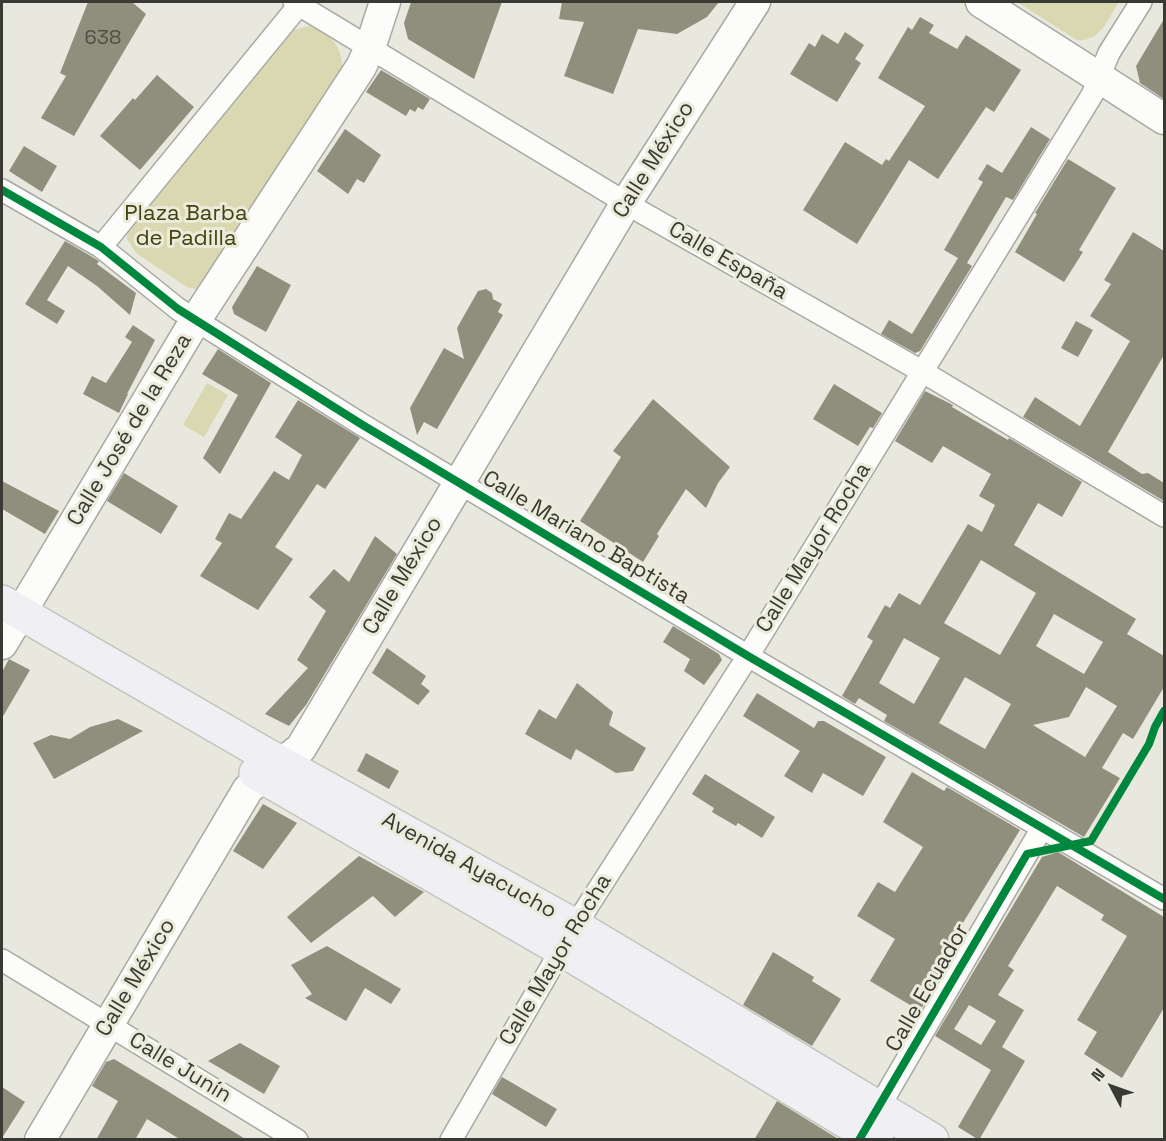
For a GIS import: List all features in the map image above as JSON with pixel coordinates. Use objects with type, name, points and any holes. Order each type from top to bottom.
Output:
[{"type":"main road","name":"Calle José de la Reza","points":[[7,623],[195,321],[361,67],[370,48],[385,2]]},
{"type":"main road","name":"Calle México","points":[[40,1140],[248,789],[301,748],[626,203],[755,2]]},
{"type":"main road","points":[[981,2],[1164,119]]},
{"type":"main road","name":"Avenida Ayacucho","points":[[7,623],[274,770],[568,937],[869,1130],[932,1140]]},
{"type":"street","name":"Calle Mayor Rocha","points":[[451,1140],[568,937],[747,656],[1092,95],[1109,52],[1141,2]]},
{"type":"street","name":"Calle España","points":[[297,3],[626,203],[923,372],[1164,516]]},
{"type":"street","points":[[101,247],[297,3]]},
{"type":"street","name":"Calle Mariano Baptista","points":[[2,190],[101,247],[195,321],[361,424],[747,656],[1164,899]]},
{"type":"street","name":"Calle Ecuador","points":[[869,1130],[1042,828]]},
{"type":"street","name":"Calle Junín","points":[[2,960],[297,1140]]},
{"type":"green space","points":[[1017,2],[1119,2],[1098,34],[1085,40],[1077,40]]},
{"type":"green space","name":"Plaza Barba de Padilla","points":[[310,26],[324,33],[335,43],[341,55],[342,71],[204,285],[196,289],[187,287],[136,253],[127,239],[127,231],[285,32]]},
{"type":"green space","points":[[207,383],[228,395],[204,437],[183,425]]},
{"type":"building","points":[[88,2],[132,2],[146,14],[74,136],[41,118],[66,76],[60,73]]},
{"type":"building","points":[[411,2],[502,2],[474,79],[408,39],[404,23]]},
{"type":"building","points":[[562,2],[719,2],[707,17],[677,34],[638,29],[613,94],[564,76],[584,22],[559,19]]},
{"type":"building","points":[[920,17],[934,25],[929,33],[957,49],[966,35],[1021,70],[994,112],[986,107],[938,179],[909,160],[857,244],[803,210],[845,142],[882,165],[886,159],[889,161],[925,106],[878,78],[908,27],[912,30]]},
{"type":"building","points":[[1164,19],[1164,99],[1140,83],[1136,66]]},
{"type":"building","points":[[845,32],[864,45],[855,59],[861,63],[837,102],[790,74],[809,43],[815,47],[822,34],[838,44]]},
{"type":"building","points":[[381,70],[430,99],[423,110],[418,107],[415,112],[410,109],[406,116],[366,92]]},
{"type":"building","points":[[157,75],[194,107],[140,170],[100,136],[133,98],[135,100]]},
{"type":"building","points":[[1031,127],[1050,139],[1013,200],[1006,197],[967,263],[972,266],[920,351],[915,353],[881,334],[889,320],[912,334],[958,258],[944,250],[983,182],[978,179],[987,164],[1002,173]]},
{"type":"building","points":[[345,129],[381,155],[364,183],[357,179],[348,194],[317,171]]},
{"type":"building","points":[[24,146],[57,166],[42,192],[9,171]]},
{"type":"building","points":[[1068,159],[1116,188],[1079,250],[1083,252],[1064,282],[1015,252],[1037,214],[1035,213]]},
{"type":"building","points":[[1133,232],[1164,251],[1164,355],[1108,452],[1142,474],[1148,473],[1164,483],[1164,501],[1023,417],[1035,397],[1080,426],[1130,341],[1090,316],[1111,284],[1104,280]]},
{"type":"building","points":[[65,241],[99,261],[97,264],[136,293],[130,315],[97,286],[68,266],[47,300],[65,311],[57,324],[25,304]]},
{"type":"building","points":[[257,266],[291,285],[266,332],[234,314],[232,307]]},
{"type":"building","points":[[486,289],[492,293],[493,299],[502,304],[498,312],[503,315],[437,429],[424,422],[417,435],[410,408],[444,348],[464,359],[457,328],[478,291]]},
{"type":"building","points":[[1076,321],[1093,330],[1078,357],[1061,348]]},
{"type":"building","points":[[133,325],[155,340],[119,413],[83,394],[92,376],[106,383],[132,342],[125,337]]},
{"type":"building","points":[[218,349],[271,383],[220,474],[203,458],[238,395],[202,374]]},
{"type":"building","points":[[834,384],[882,413],[858,446],[813,419]]},
{"type":"building","points":[[925,391],[953,405],[952,407],[1082,482],[1062,517],[1038,503],[1014,545],[1136,619],[1127,634],[1164,656],[1164,687],[1133,739],[1123,733],[1102,768],[1120,778],[1084,837],[884,721],[887,715],[859,698],[855,704],[842,696],[873,641],[867,637],[885,605],[890,608],[899,593],[920,605],[968,524],[982,532],[995,505],[979,496],[991,474],[943,446],[932,463],[895,441]],"holes":[[[981,560],[1036,593],[1000,655],[944,623]],[[1054,614],[1103,642],[1084,674],[1036,646]],[[904,638],[940,658],[914,704],[879,683]],[[965,677],[1011,704],[985,749],[939,723]],[[1086,687],[1117,706],[1085,757],[1033,725],[1069,717]]]},
{"type":"building","points":[[653,399],[730,467],[718,483],[706,508],[686,489],[657,534],[659,536],[643,562],[580,521],[621,457],[613,451]]},
{"type":"building","points":[[298,400],[360,438],[325,489],[317,484],[275,547],[293,559],[258,610],[200,576],[222,543],[215,539],[229,513],[241,519],[274,471],[289,480],[302,455],[275,437]]},
{"type":"building","points":[[124,473],[178,506],[161,534],[107,501]]},
{"type":"building","points":[[2,481],[59,511],[45,534],[2,509]]},
{"type":"building","points":[[375,536],[397,554],[306,705],[289,726],[265,714],[308,668],[297,660],[326,611],[309,597],[334,569],[349,582]]},
{"type":"building","points":[[673,626],[719,654],[722,660],[704,685],[684,671],[690,659],[663,642]]},
{"type":"building","points":[[387,648],[426,676],[421,684],[430,691],[418,705],[372,673]]},
{"type":"building","points":[[9,659],[30,670],[2,718],[2,672]]},
{"type":"building","points":[[577,683],[613,712],[609,725],[646,748],[633,771],[616,773],[576,749],[571,760],[525,734],[539,709],[556,719]]},
{"type":"building","points":[[757,693],[814,728],[818,721],[824,721],[886,757],[863,796],[823,773],[812,793],[784,776],[800,751],[743,716]]},
{"type":"building","points":[[118,719],[143,731],[54,779],[33,743],[51,735],[70,739],[90,727]]},
{"type":"building","points":[[366,753],[399,771],[389,789],[357,771]]},
{"type":"building","points":[[912,772],[944,791],[947,787],[1020,830],[937,965],[945,969],[920,1011],[870,981],[895,939],[857,916],[878,882],[895,892],[923,847],[883,822]]},
{"type":"building","points":[[705,774],[775,817],[762,838],[738,823],[736,826],[712,812],[714,808],[692,794]]},
{"type":"building","points":[[263,804],[297,823],[263,869],[233,851]]},
{"type":"building","points":[[1058,852],[1164,917],[1164,1008],[1122,1078],[1084,1054],[1097,1032],[1077,1020],[1127,936],[1101,920],[1104,915],[1057,886],[1008,966],[1014,970],[998,995],[1024,1010],[1002,1047],[1025,1061],[979,1140],[958,1127],[991,1070],[935,1036],[1042,857]],"holes":[[[969,1005],[996,1021],[981,1045],[954,1029]]]},
{"type":"building","points":[[359,856],[424,892],[395,917],[373,896],[311,943],[287,917]]},
{"type":"building","points":[[327,946],[401,989],[391,1004],[365,988],[346,1021],[305,998],[312,994],[291,965]]},
{"type":"building","points":[[773,952],[814,977],[812,981],[841,999],[812,1046],[743,1005]]},
{"type":"building","points":[[240,1043],[280,1066],[264,1094],[208,1061]]},
{"type":"building","points":[[114,1059],[247,1140],[181,1140],[147,1119],[135,1140],[96,1140],[118,1101],[92,1086],[106,1062]]},
{"type":"building","points":[[502,1077],[557,1109],[546,1127],[492,1094]]},
{"type":"building","points":[[2,1087],[25,1102],[2,1138]]},
{"type":"building","points":[[777,1101],[840,1140],[754,1140]]},
{"type":"cycle path","points":[[2,190],[101,247],[178,309],[361,424],[748,656],[1164,899]]},
{"type":"cycle path","points":[[859,1140],[1027,854],[1091,841],[1149,744],[1164,711]]}]
